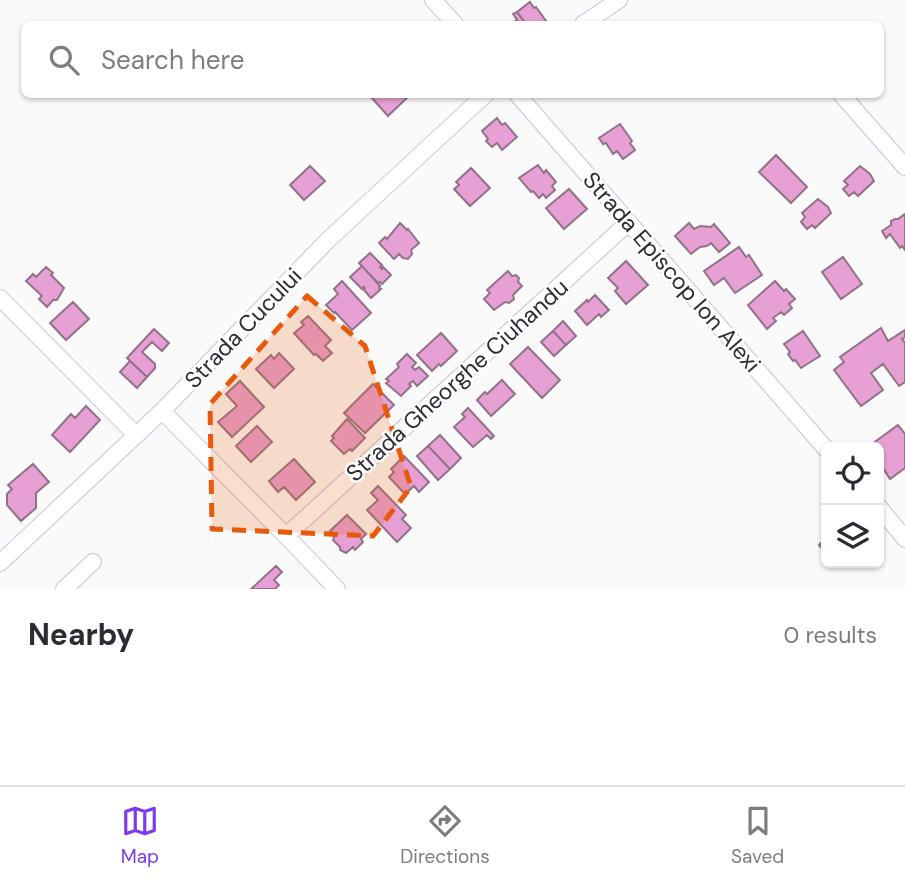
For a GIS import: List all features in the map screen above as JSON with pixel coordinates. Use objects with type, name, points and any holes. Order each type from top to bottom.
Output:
[{"type":"street","points":[[433,0],[452,21]]},
{"type":"street","points":[[588,21],[619,0]]},
{"type":"street","name":"Strada Cucului","points":[[0,563],[162,411],[328,240],[482,98]]},
{"type":"street","name":"Strada Episcop Ion Alexi","points":[[520,98],[821,443]]},
{"type":"street","points":[[845,98],[905,167]]},
{"type":"street","name":"Strada Gheorghe Ciuhandu","points":[[286,536],[628,223]]},
{"type":"street","points":[[0,298],[136,435]]},
{"type":"street","points":[[162,411],[337,589]]},
{"type":"street","points":[[884,513],[905,539]]},
{"type":"street","points":[[64,589],[93,562]]},
{"type":"highlighted area","points":[[307,296],[365,346],[411,487],[373,536],[212,529],[210,404]]},
{"type":"building","points":[[530,2],[546,21],[524,21],[517,12]]},
{"type":"building","points":[[517,12],[524,21],[515,21],[513,14]]},
{"type":"building","points":[[372,98],[407,98],[388,116]]},
{"type":"building","points":[[497,118],[517,137],[502,150],[497,143],[492,147],[482,131]]},
{"type":"building","points":[[620,124],[635,150],[623,159],[617,151],[613,154],[599,138]]},
{"type":"building","points":[[776,155],[807,187],[791,203],[759,172]]},
{"type":"building","points":[[538,165],[556,182],[552,186],[555,190],[546,198],[543,194],[539,198],[519,178]]},
{"type":"building","points":[[310,166],[325,181],[304,200],[290,185]]},
{"type":"building","points":[[860,166],[874,181],[858,196],[854,192],[849,196],[843,189],[848,185],[844,181]]},
{"type":"building","points":[[471,168],[490,188],[470,206],[454,189],[459,185],[456,182]]},
{"type":"building","points":[[569,189],[587,209],[564,229],[546,208]]},
{"type":"building","points":[[818,199],[831,213],[815,228],[812,225],[807,229],[801,222],[805,217],[802,213]]},
{"type":"building","points":[[905,214],[905,250],[902,246],[900,248],[890,234],[886,238],[882,231],[891,225],[891,221]]},
{"type":"building","points":[[400,223],[419,243],[411,250],[412,254],[408,259],[399,254],[394,259],[379,243],[385,237],[387,239]]},
{"type":"building","points":[[689,223],[694,229],[700,226],[711,227],[714,224],[730,243],[719,252],[711,243],[691,254],[675,236]]},
{"type":"building","points":[[739,247],[746,257],[749,255],[762,275],[735,293],[724,278],[714,285],[704,271]]},
{"type":"building","points":[[370,253],[382,265],[380,267],[391,275],[382,284],[359,263]]},
{"type":"building","points":[[843,257],[862,284],[841,299],[822,272]]},
{"type":"building","points":[[626,261],[648,285],[626,304],[615,291],[618,288],[608,278]]},
{"type":"building","points":[[362,266],[381,289],[371,298],[364,287],[362,289],[350,277]]},
{"type":"building","points":[[46,267],[64,288],[57,300],[53,300],[47,307],[39,299],[42,296],[26,281],[33,274],[36,277]]},
{"type":"building","points":[[508,271],[519,278],[518,282],[522,286],[513,295],[514,299],[494,310],[484,299],[490,293],[487,290]]},
{"type":"building","points":[[342,281],[371,313],[352,330],[326,305],[338,294],[334,289]]},
{"type":"building","points":[[775,281],[795,299],[789,304],[792,308],[784,315],[781,312],[773,318],[776,321],[767,329],[748,305]]},
{"type":"building","points":[[595,295],[609,310],[601,317],[599,314],[587,325],[575,311]]},
{"type":"building","points":[[73,302],[89,319],[66,340],[50,323]]},
{"type":"building","points":[[308,316],[331,340],[325,346],[332,353],[323,361],[294,333],[304,325],[301,322]]},
{"type":"building","points":[[563,321],[576,336],[566,345],[553,331]]},
{"type":"building","points":[[881,328],[888,341],[905,330],[905,337],[902,339],[905,343],[905,382],[899,386],[883,364],[871,373],[883,390],[861,406],[834,370],[844,362],[840,357]]},
{"type":"building","points":[[154,329],[169,343],[162,351],[152,342],[142,352],[155,364],[147,377],[127,358]]},
{"type":"building","points":[[553,331],[566,345],[554,356],[541,342]]},
{"type":"building","points":[[803,331],[820,356],[801,368],[788,354],[790,352],[784,344]]},
{"type":"building","points":[[441,333],[457,351],[432,371],[417,355]]},
{"type":"building","points":[[528,347],[560,380],[542,398],[510,364]]},
{"type":"building","points":[[279,353],[294,369],[274,388],[256,369],[271,355],[274,359]]},
{"type":"building","points":[[407,354],[416,363],[412,367],[415,370],[419,367],[428,376],[417,386],[413,381],[401,396],[386,383],[389,381],[386,379],[399,367],[397,364]]},
{"type":"building","points":[[130,361],[147,377],[137,388],[120,372]]},
{"type":"building","points":[[502,380],[515,394],[491,416],[477,400]]},
{"type":"building","points":[[240,381],[264,407],[232,437],[218,422],[237,406],[226,394]]},
{"type":"building","points":[[373,384],[394,405],[365,433],[344,413]]},
{"type":"building","points":[[86,406],[100,420],[70,452],[52,435],[71,414],[75,418]]},
{"type":"building","points":[[468,408],[494,436],[491,439],[487,435],[473,447],[454,427],[465,417],[462,414]]},
{"type":"building","points":[[347,419],[365,438],[352,451],[350,449],[344,454],[331,441],[334,438],[332,436]]},
{"type":"building","points":[[898,425],[905,434],[905,468],[890,479],[884,470],[884,442],[875,442]]},
{"type":"building","points":[[257,426],[272,442],[251,462],[236,446]]},
{"type":"building","points":[[440,435],[461,458],[450,469],[428,446]]},
{"type":"building","points":[[428,446],[450,469],[438,480],[417,456]]},
{"type":"building","points":[[404,456],[429,482],[419,492],[414,486],[405,494],[389,477],[394,472],[391,469]]},
{"type":"building","points":[[294,459],[315,482],[296,500],[284,487],[278,492],[269,481]]},
{"type":"building","points":[[33,464],[49,482],[36,493],[36,508],[21,521],[7,505],[7,494],[12,489],[8,485]]},
{"type":"building","points":[[378,486],[406,515],[402,519],[411,528],[397,542],[367,510],[378,500],[371,493]]},
{"type":"building","points":[[347,515],[366,534],[355,550],[353,547],[346,553],[340,550],[333,540],[335,535],[330,531]]},
{"type":"building","points":[[276,566],[282,572],[274,580],[279,585],[275,589],[251,589]]}]
